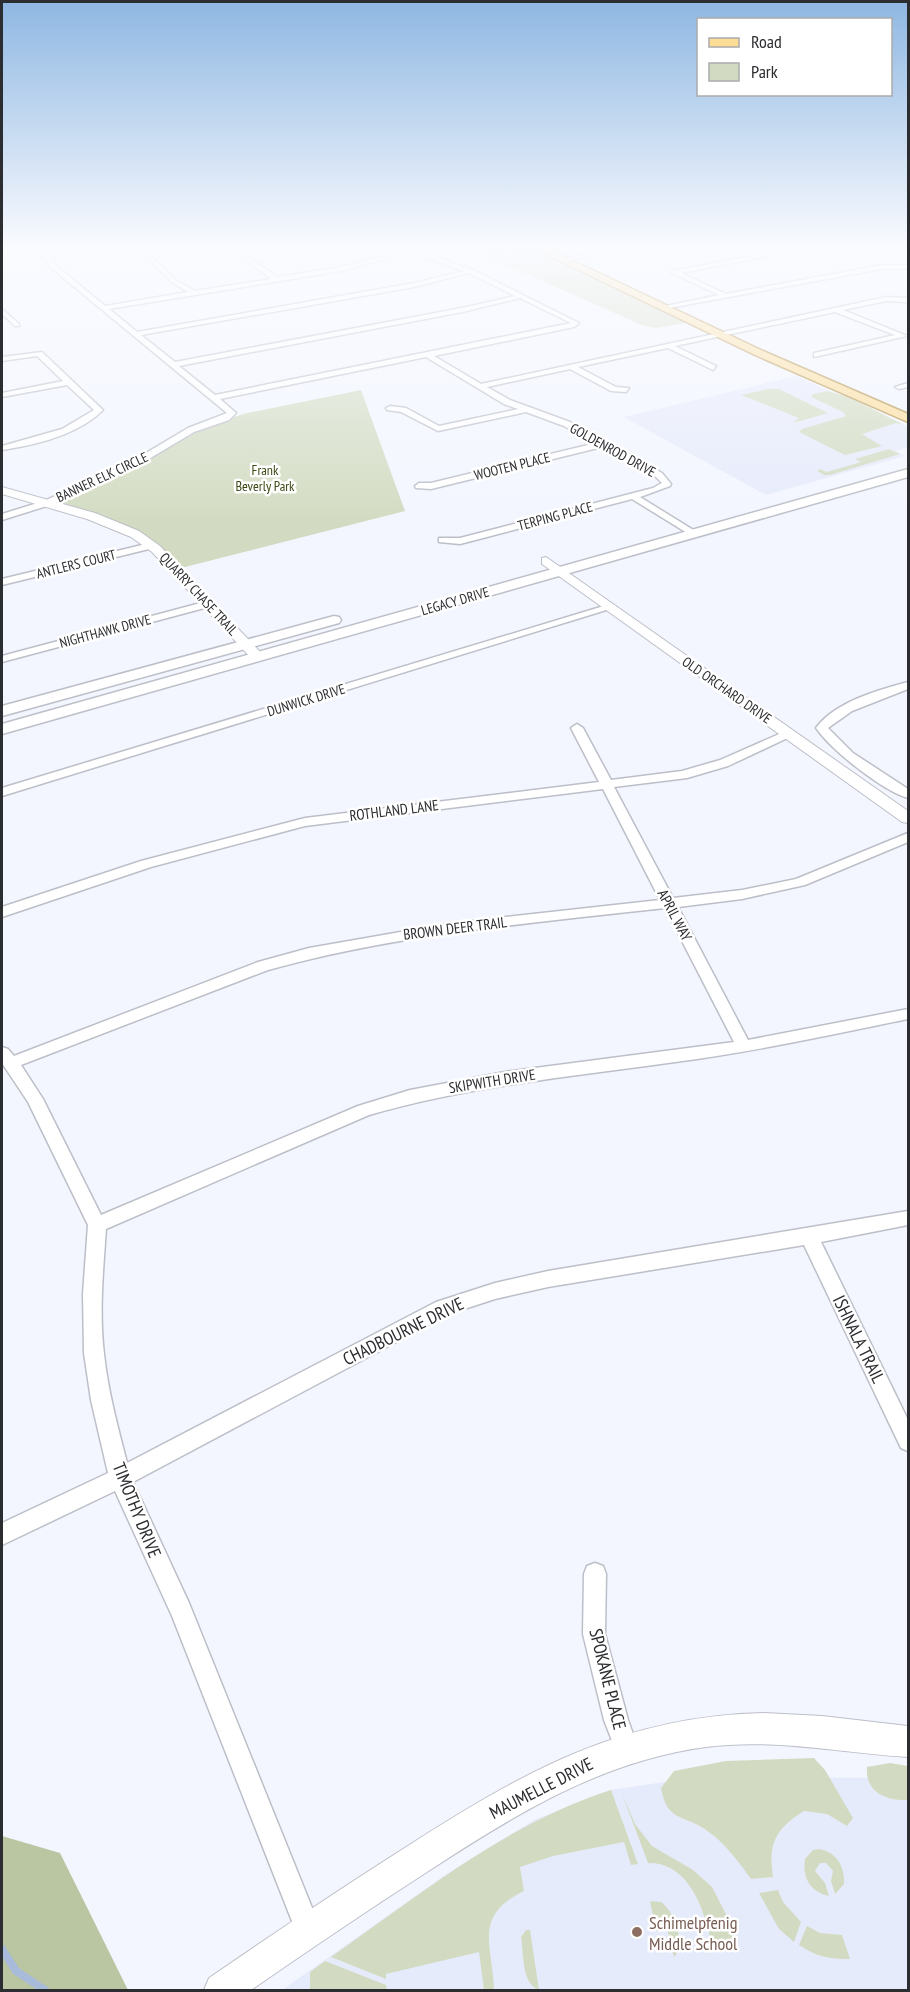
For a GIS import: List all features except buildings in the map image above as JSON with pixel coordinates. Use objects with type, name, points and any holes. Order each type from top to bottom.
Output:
[{"type":"main road","points":[[743,340],[832,385],[909,418]]},
{"type":"main road","points":[[746,340],[909,408]]},
{"type":"main road","points":[[832,385],[847,381]]},
{"type":"main road","name":"LEGACY DRIVE","points":[[2,711],[909,460]]},
{"type":"main road","name":"LEGACY DRIVE","points":[[2,729],[909,473]]},
{"type":"main road","points":[[827,482],[844,491]]},
{"type":"street","points":[[143,340],[214,398],[499,340]]},
{"type":"street","points":[[173,364],[302,340]]},
{"type":"street","points":[[481,386],[697,340]]},
{"type":"street","points":[[817,356],[891,340]]},
{"type":"street","points":[[669,346],[713,368]]},
{"type":"street","points":[[2,359],[39,354],[99,410],[84,421],[63,430],[2,448]]},
{"type":"street","name":"GOLDENROD DRIVE","points":[[428,355],[524,410],[567,424],[659,476],[667,484]]},
{"type":"street","points":[[572,367],[614,389],[626,390]]},
{"type":"street","points":[[2,395],[69,382]]},
{"type":"street","points":[[899,387],[909,385]]},
{"type":"street","name":"BANNER ELK CIRCLE","points":[[2,517],[47,503],[134,464],[201,425],[231,415],[214,398]]},
{"type":"street","points":[[390,408],[404,410],[438,429],[524,410]]},
{"type":"street","name":"WOOTEN PLACE","points":[[419,486],[431,486],[603,444]]},
{"type":"street","name":"TERPING PLACE","points":[[442,540],[460,541],[633,496],[667,484]]},
{"type":"street","name":"QUARRY CHASE TRAIL","points":[[2,490],[114,524],[150,546],[257,656]]},
{"type":"street","points":[[633,496],[692,533]]},
{"type":"street","name":"ANTLERS COURT","points":[[2,582],[150,546]]},
{"type":"street","name":"OLD ORCHARD DRIVE","points":[[546,561],[909,818]]},
{"type":"street","name":"NIGHTHAWK DRIVE","points":[[2,659],[208,604]]},
{"type":"street","name":"DUNWICK DRIVE","points":[[2,792],[611,607]]},
{"type":"street","points":[[909,685],[842,711],[825,722],[822,728],[826,736],[840,747],[909,794]]},
{"type":"street","name":"APRIL WAY","points":[[577,728],[744,1046]]},
{"type":"street","name":"ROTHLAND LANE","points":[[2,912],[146,864],[305,822],[683,775],[790,734]]},
{"type":"street","name":"BROWN DEER TRAIL","points":[[6,1058],[263,966],[297,956],[376,938],[669,903],[797,882],[839,868],[909,837]]},
{"type":"street","name":"SKIPWITH DRIVE","points":[[97,1225],[364,1110],[398,1100],[476,1081],[744,1046],[909,1014]]},
{"type":"street","points":[[6,1058],[35,1099],[97,1225]]},
{"type":"street","name":"CHADBOURNE DRIVE","points":[[2,1534],[120,1478],[443,1308],[480,1294],[550,1278],[810,1238],[909,1218]]},
{"type":"street","name":"TIMOTHY DRIVE","points":[[97,1225],[92,1294],[94,1359],[120,1478],[181,1611],[308,1930]]},
{"type":"street","name":"ISHNALA TRAIL","points":[[810,1238],[909,1441]]},
{"type":"street","name":"SPOKANE PLACE","points":[[595,1574],[594,1634],[616,1720],[626,1748]]},
{"type":"street","name":"MAUMELLE DRIVE","points":[[221,1990],[308,1930],[503,1803],[567,1770],[626,1748],[680,1735],[769,1728],[909,1742]]},
{"type":"shaded area","points":[[796,376],[908,427],[908,447],[895,451],[905,456],[766,495],[624,417]]},
{"type":"shaded area","name":"Schimelpfenig Middle School","points":[[697,1777],[895,1778],[908,1780],[908,1990],[282,1990],[448,1873],[534,1820],[611,1790]]},
{"type":"green space","points":[[779,389],[828,413],[793,423],[799,418],[741,395]]},
{"type":"green space","name":"Frank Beverly Park","points":[[361,390],[405,511],[181,568],[166,552],[139,531],[125,524],[59,502],[209,426],[243,414]]},
{"type":"green space","points":[[828,391],[849,397],[904,425],[896,423],[862,434],[882,446],[845,455],[799,432],[802,429],[846,416],[843,412],[811,397],[813,394]]},
{"type":"green space","points":[[889,449],[900,454],[830,475],[817,471],[820,469],[827,472],[861,462],[855,459]]},
{"type":"green space","points":[[814,1758],[825,1770],[853,1818],[847,1826],[827,1814],[804,1811],[794,1818],[780,1831],[773,1846],[773,1877],[751,1879],[731,1853],[713,1835],[698,1825],[677,1816],[667,1807],[661,1788],[674,1771],[726,1761]]},
{"type":"green space","points":[[890,1763],[908,1766],[908,1800],[885,1797],[879,1794],[870,1783],[867,1767]]},
{"type":"green space","points":[[611,1790],[638,1864],[631,1865],[624,1842],[553,1856],[520,1867],[524,1891],[497,1911],[491,1922],[489,1946],[494,1990],[484,1990],[479,1952],[386,1974],[386,1979],[331,1957],[431,1886],[500,1841],[573,1804]]},
{"type":"green space","points":[[621,1791],[635,1824],[652,1846],[693,1870],[712,1887],[731,1924],[734,1937],[731,1943],[722,1948],[712,1941],[702,1909],[686,1880],[669,1868],[648,1863]]},
{"type":"green space","points":[[2,1836],[60,1853],[128,1990],[2,1990]]},
{"type":"green space","points":[[819,1849],[831,1853],[839,1861],[843,1872],[844,1884],[835,1894],[831,1881],[833,1871],[826,1863],[820,1863],[815,1871],[825,1883],[829,1896],[817,1891],[806,1878],[805,1859],[813,1850]]},
{"type":"green space","points":[[778,1890],[783,1902],[801,1922],[794,1942],[779,1929],[759,1893]]},
{"type":"green space","points":[[650,1901],[661,1902],[674,1920],[679,1945],[674,1957],[667,1928],[656,1931]]},
{"type":"green space","points":[[807,1926],[820,1933],[842,1935],[850,1959],[823,1956],[799,1945]]},
{"type":"green space","points":[[526,1930],[530,1930],[539,1990],[529,1981],[524,1967],[521,1937]]},
{"type":"green space","points":[[325,1961],[386,1985],[387,1990],[310,1990],[310,1972]]},
{"type":"waterway","points":[[2,1949],[16,1971],[45,1990]]},
{"type":"place","name":"Schimelpfenig Middle School","points":[[637,1932]]}]
